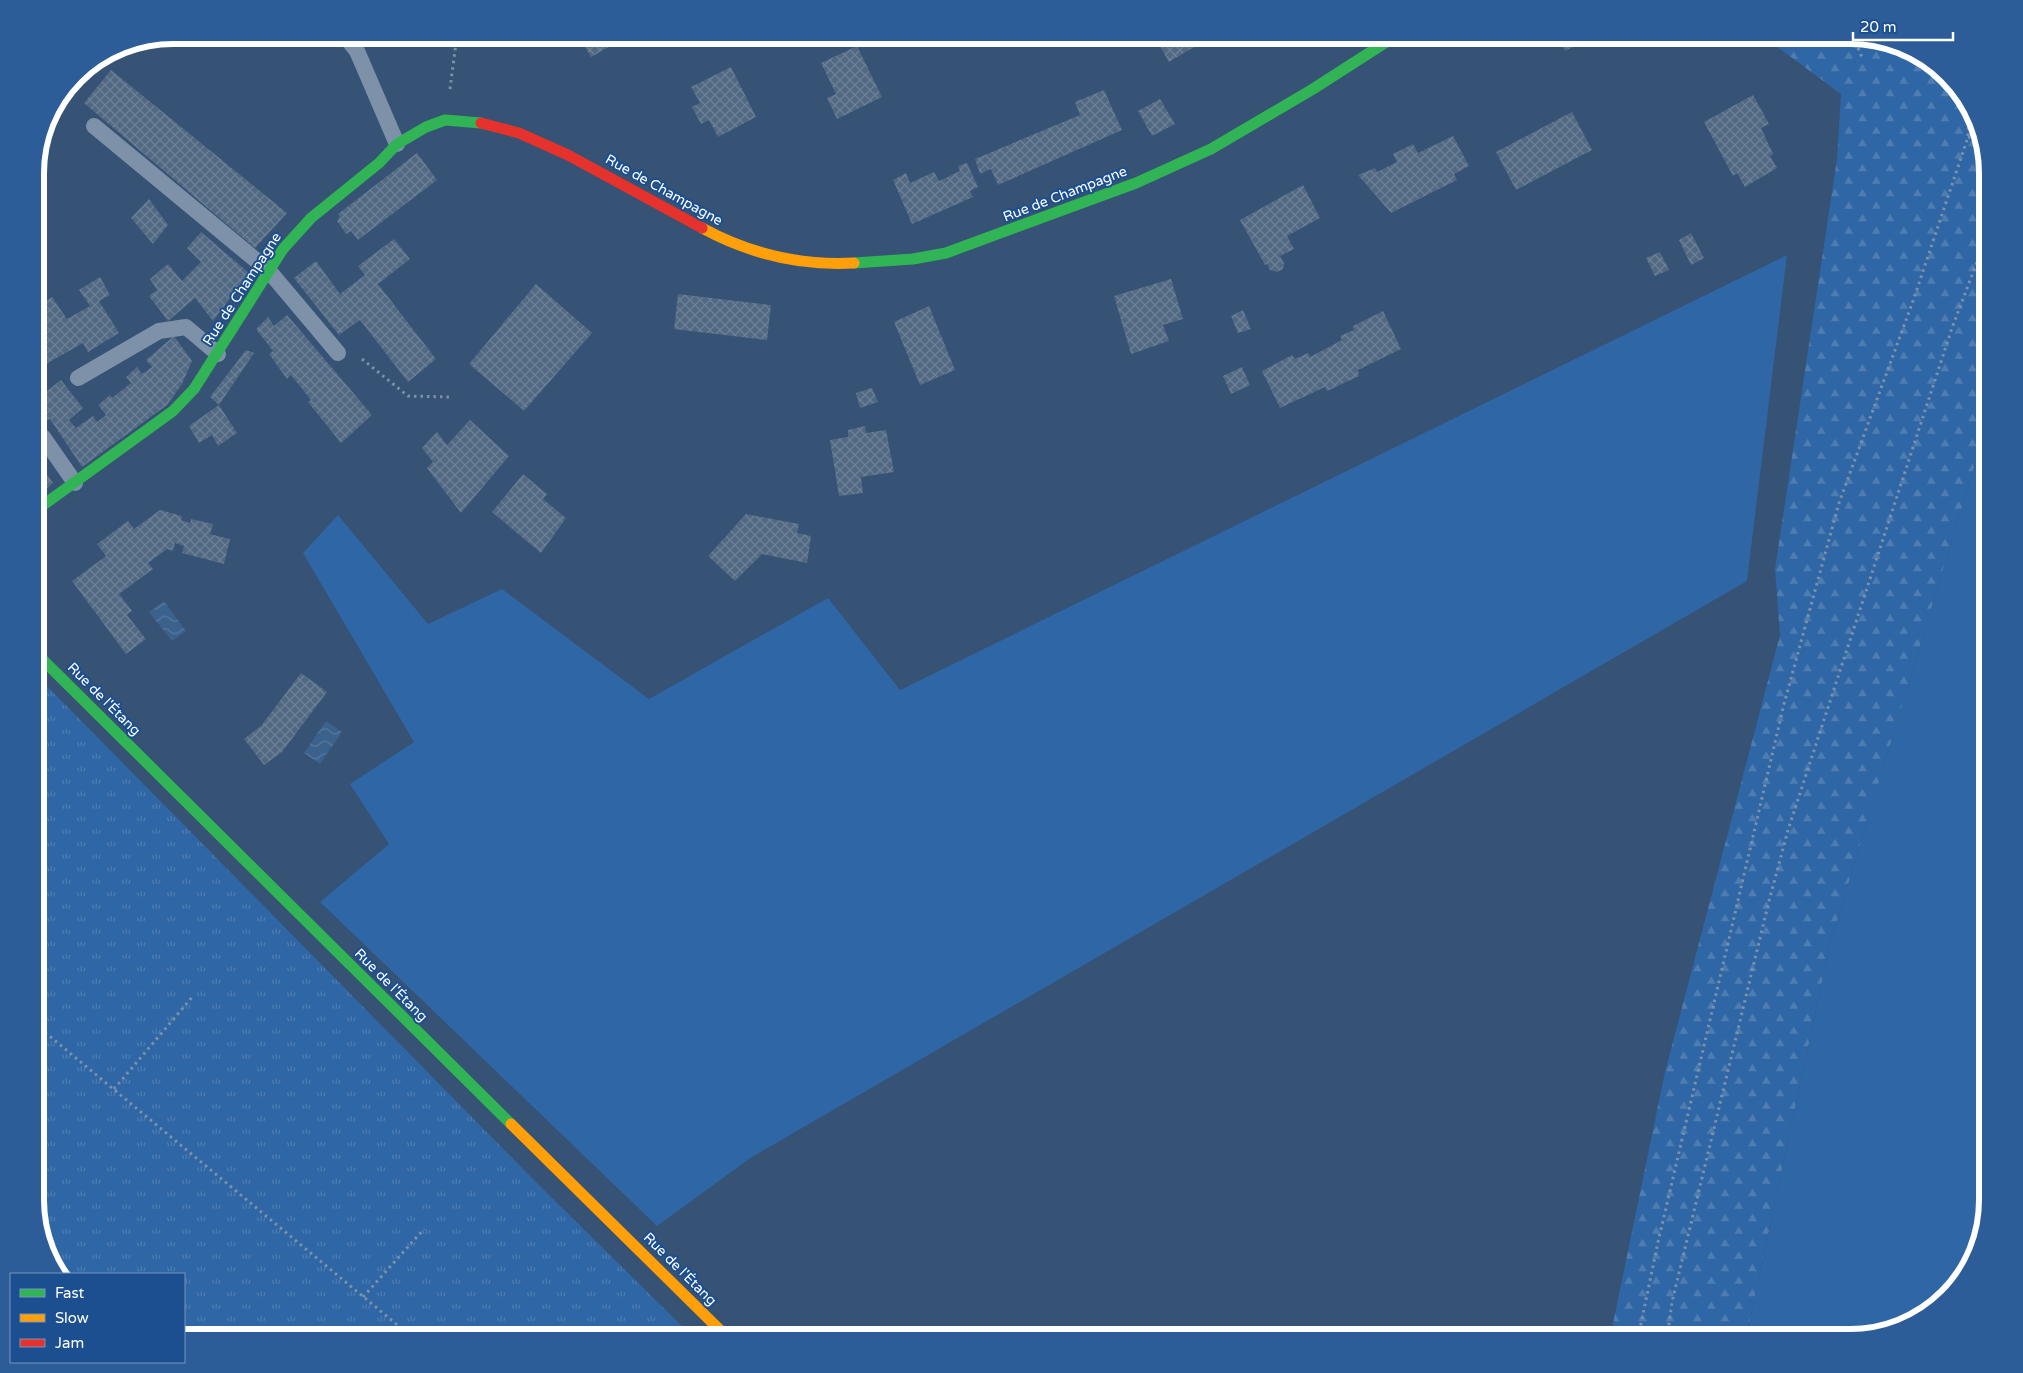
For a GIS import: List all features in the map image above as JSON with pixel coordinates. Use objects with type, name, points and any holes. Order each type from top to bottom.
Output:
[{"type":"street","name":"Rue de Champagne","points":[[44,505],[173,411],[194,389],[283,249],[311,218],[379,162],[397,144],[426,127],[445,120],[468,121],[519,133],[568,155],[724,240],[749,250],[782,259],[831,264],[913,259],[946,253],[987,239],[1136,183],[1211,149],[1313,89],[1383,44]]},
{"type":"street","name":"Rue de l'Étang","points":[[44,661],[719,1329]]},
{"type":"lane","points":[[352,44],[358,51],[397,144]]},
{"type":"lane","points":[[94,126],[269,271],[338,353]]},
{"type":"lane","points":[[78,378],[159,331],[186,328],[218,354]]},
{"type":"lane","points":[[44,438],[75,483]]},
{"type":"path","points":[[445,120],[456,44]]},
{"type":"path","points":[[1856,44],[1863,60]]},
{"type":"path","points":[[1640,1329],[1658,1242],[1784,704],[1839,503],[1913,301],[1968,137],[1968,121]]},
{"type":"path","points":[[1968,137],[1975,139]]},
{"type":"path","points":[[1668,1329],[1672,1302],[1788,830],[1952,328],[1979,257]]},
{"type":"path","points":[[338,353],[360,358],[408,396],[450,397]]},
{"type":"path","points":[[114,1089],[194,996]]},
{"type":"path","points":[[44,1031],[402,1329]]},
{"type":"path","points":[[363,1297],[424,1229]]},
{"type":"green space","points":[[1773,44],[1867,45],[1884,48],[1908,57],[1922,65],[1942,81],[1962,108],[1969,123],[1975,139],[1979,172],[1979,452],[1830,944],[1748,1329],[1612,1329],[1665,1072],[1780,635],[1775,569],[1837,159],[1841,94]]},
{"type":"green space","points":[[1787,255],[1747,581],[752,1157],[657,1226],[320,902],[389,844],[350,784],[414,742],[303,553],[338,515],[428,624],[502,589],[649,699],[828,598],[900,690]]},
{"type":"green space","points":[[1979,452],[1979,1201],[1974,1237],[1966,1258],[1958,1272],[1935,1297],[1922,1308],[1908,1316],[1876,1327],[1867,1328],[1748,1329],[1830,944]]},
{"type":"green space","points":[[44,683],[535,1181],[685,1329],[185,1329],[185,1273],[66,1273],[57,1258],[51,1242],[46,1226],[44,1209]]},
{"type":"water","points":[[164,601],[186,631],[172,641],[149,612]]},
{"type":"water","points":[[326,721],[342,732],[320,764],[304,753]]},
{"type":"building","points":[[583,44],[614,44],[591,57]]},
{"type":"building","points":[[1159,44],[1192,44],[1194,47],[1169,62]]},
{"type":"building","points":[[1561,44],[1578,44],[1565,51]]},
{"type":"building","points":[[857,46],[882,97],[837,119],[827,98],[836,94],[821,63]]},
{"type":"building","points":[[731,67],[756,117],[718,137],[709,120],[701,124],[692,107],[700,103],[691,87]]},
{"type":"building","points":[[111,70],[287,213],[255,248],[84,103]]},
{"type":"building","points":[[1104,90],[1122,130],[998,185],[991,169],[980,174],[975,159],[1080,115],[1075,102]]},
{"type":"building","points":[[1753,95],[1769,124],[1761,128],[1773,154],[1770,156],[1777,168],[1745,187],[1737,173],[1733,176],[1704,122]]},
{"type":"building","points":[[1160,99],[1175,124],[1152,136],[1138,111]]},
{"type":"building","points":[[1572,112],[1592,150],[1516,190],[1496,152]]},
{"type":"building","points":[[1453,136],[1469,166],[1454,174],[1457,180],[1391,213],[1358,175],[1375,168],[1377,172],[1397,162],[1393,154],[1413,144],[1418,153]]},
{"type":"building","points":[[417,153],[437,180],[358,240],[351,231],[346,234],[337,221],[340,217],[338,214]]},
{"type":"building","points":[[967,163],[978,187],[970,191],[973,197],[912,224],[893,180],[906,173],[910,183],[934,172],[939,181],[960,171],[958,166]]},
{"type":"building","points":[[1303,185],[1320,218],[1287,236],[1294,249],[1280,256],[1284,263],[1283,269],[1277,272],[1270,270],[1267,264],[1265,265],[1240,220]]},
{"type":"building","points":[[149,199],[168,225],[153,244],[131,218]]},
{"type":"building","points":[[201,232],[249,273],[213,321],[195,298],[168,321],[149,296],[157,290],[150,279],[168,264],[182,281],[201,262],[187,248]]},
{"type":"building","points":[[1691,233],[1704,258],[1691,265],[1679,240]]},
{"type":"building","points":[[394,239],[410,259],[378,284],[436,359],[408,382],[360,320],[339,335],[294,278],[316,261],[340,294],[365,275],[358,266]]},
{"type":"building","points":[[1660,252],[1669,270],[1655,276],[1646,258]]},
{"type":"building","points":[[100,277],[110,295],[99,301],[119,333],[88,352],[83,343],[44,365],[44,302],[52,297],[67,319],[90,306],[79,290]]},
{"type":"building","points":[[1171,279],[1183,319],[1163,325],[1169,341],[1131,354],[1114,296]]},
{"type":"building","points":[[536,284],[592,333],[524,411],[469,364]]},
{"type":"building","points":[[678,294],[771,305],[767,340],[674,329]]},
{"type":"building","points":[[929,306],[955,370],[920,385],[894,322]]},
{"type":"building","points":[[1243,310],[1251,329],[1238,333],[1231,316]]},
{"type":"building","points":[[1383,311],[1401,349],[1358,370],[1359,376],[1327,391],[1325,387],[1280,408],[1262,371],[1292,355],[1295,359],[1308,353],[1310,357],[1342,340],[1340,336],[1354,330],[1353,326]]},
{"type":"building","points":[[287,315],[372,415],[341,443],[308,402],[311,400],[291,375],[287,379],[269,354],[273,351],[256,329],[268,317],[274,326]]},
{"type":"building","points":[[174,336],[192,361],[182,384],[167,405],[82,467],[50,419],[44,422],[44,393],[61,380],[83,408],[69,420],[76,428],[93,416],[97,422],[106,415],[98,405],[110,395],[112,398],[131,383],[126,377],[137,367],[142,374],[152,367],[146,360]]},
{"type":"building","points":[[246,350],[254,353],[219,405],[210,397]]},
{"type":"building","points":[[1242,367],[1250,385],[1231,394],[1223,376]]},
{"type":"building","points":[[872,388],[878,402],[860,408],[856,393]]},
{"type":"building","points":[[219,405],[237,433],[218,446],[212,435],[199,443],[189,426]]},
{"type":"building","points":[[470,420],[509,456],[461,513],[427,468],[433,462],[422,448],[437,432],[447,445]]},
{"type":"building","points":[[865,426],[866,433],[886,430],[894,472],[861,477],[863,493],[839,496],[830,440],[848,437],[848,430]]},
{"type":"building","points":[[44,470],[53,483],[44,490]]},
{"type":"building","points":[[523,474],[547,494],[543,499],[566,518],[541,553],[492,512]]},
{"type":"building","points":[[160,510],[182,516],[181,520],[190,523],[191,519],[213,524],[210,534],[230,539],[224,564],[182,553],[184,546],[175,543],[173,551],[167,549],[148,563],[153,569],[119,594],[132,611],[127,615],[146,639],[126,654],[72,581],[106,556],[97,544],[128,521],[134,529]]},
{"type":"building","points":[[746,514],[799,524],[797,533],[811,536],[807,563],[762,554],[735,581],[708,556]]},
{"type":"building","points":[[301,673],[327,692],[282,752],[264,765],[244,739],[261,726]]},
{"type":"traffic: fast","points":[[854,263],[913,259],[946,253],[1136,183],[1211,149],[1313,89],[1383,44]]},
{"type":"traffic: fast","points":[[44,504],[173,411],[194,389],[283,249],[311,218],[379,163],[397,144],[426,127],[445,120],[481,123]]},
{"type":"traffic: fast","points":[[44,661],[511,1124]]},
{"type":"traffic: slow","points":[[702,228],[738,245],[776,256],[814,262],[854,263]]},
{"type":"traffic: slow","points":[[511,1124],[719,1329]]},
{"type":"traffic: jam","points":[[481,123],[519,133],[568,155],[702,228]]}]
